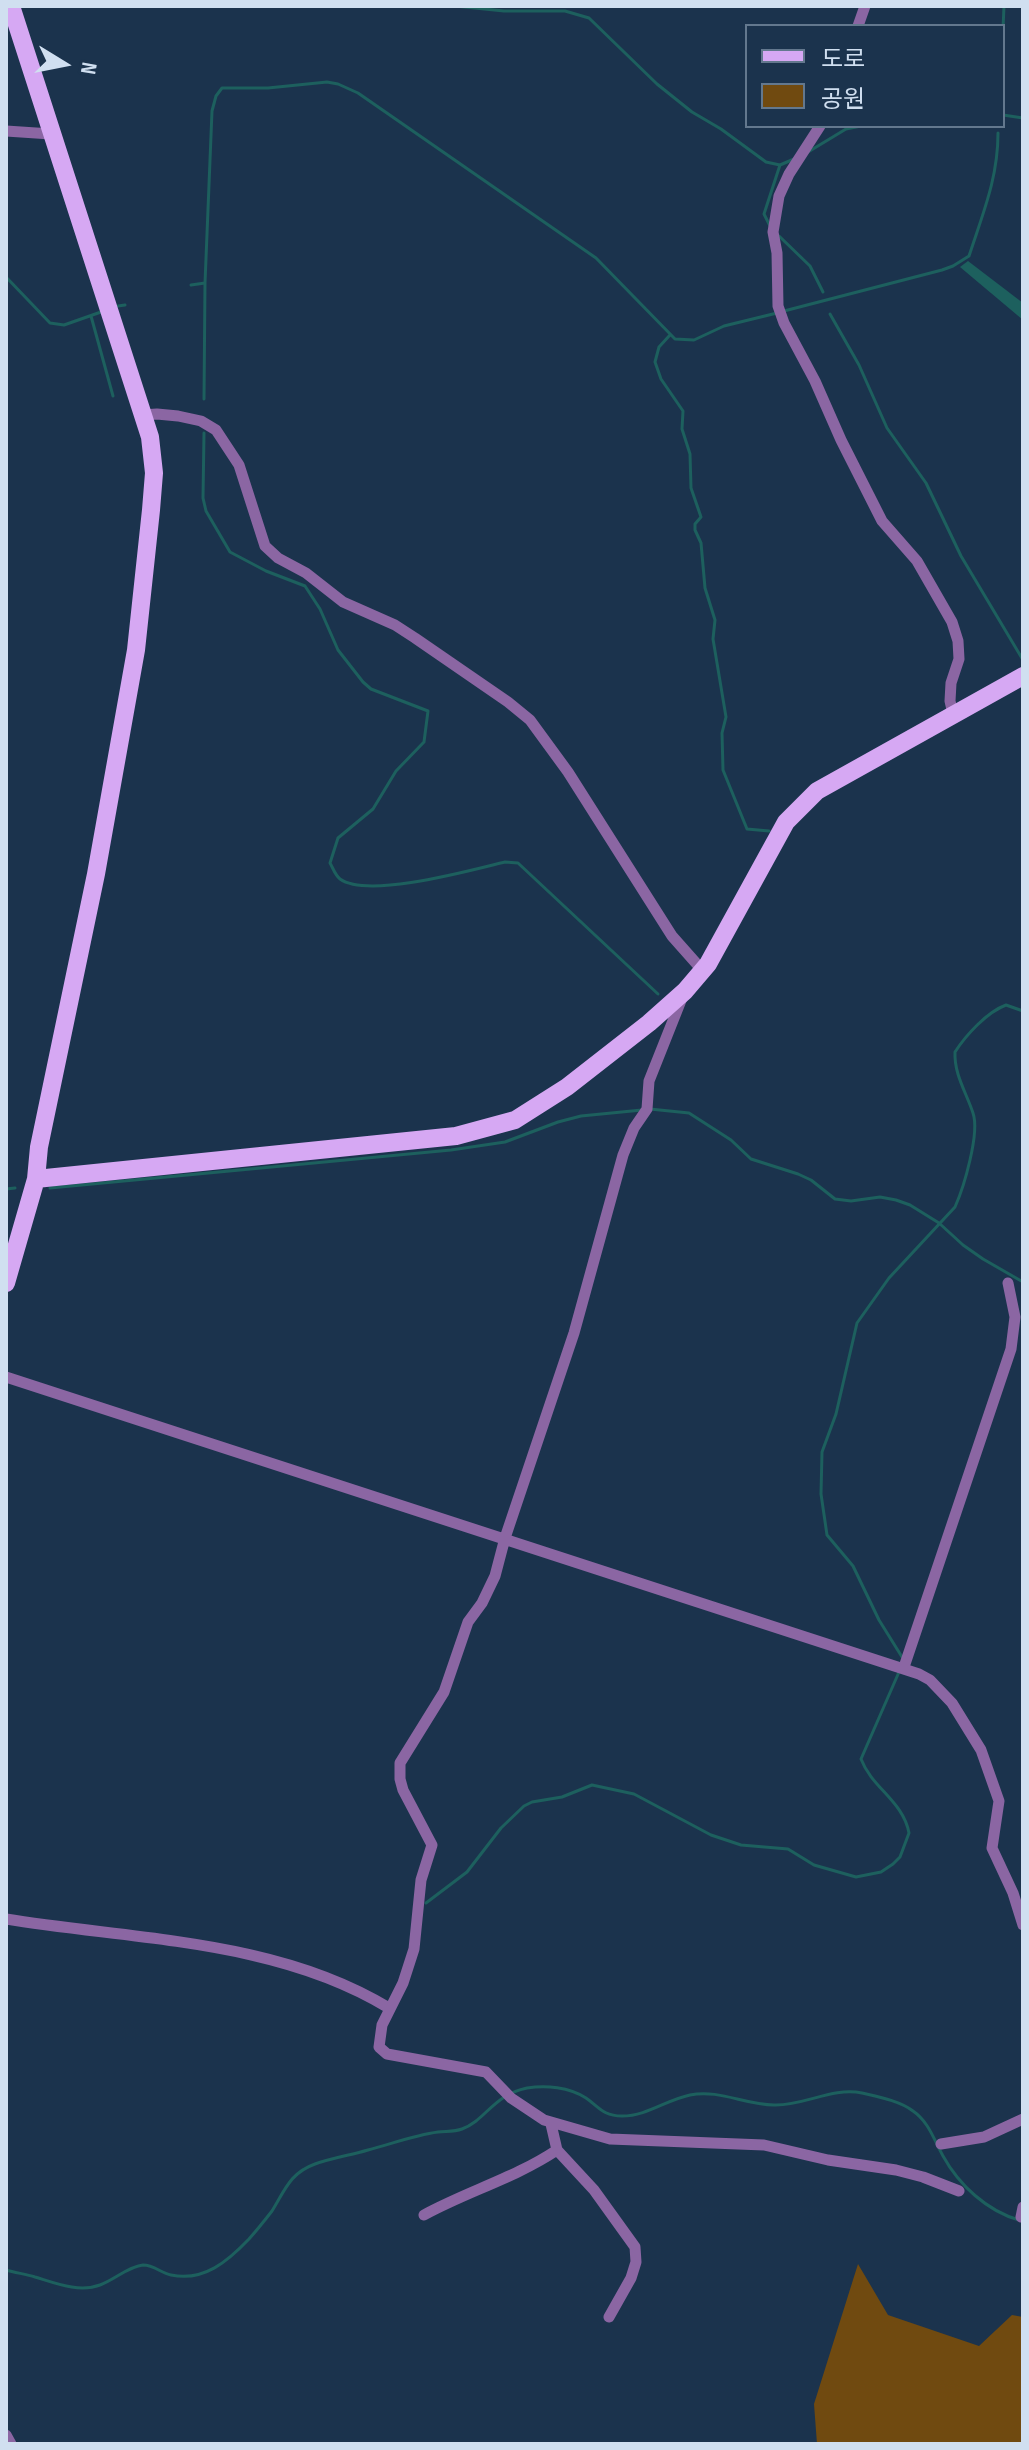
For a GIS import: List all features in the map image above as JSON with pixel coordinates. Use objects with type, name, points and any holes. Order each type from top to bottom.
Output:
[{"type":"main road","points":[[6,1283],[36,1179],[39,1147],[93,890],[136,650],[154,473],[150,437],[11,6]]},
{"type":"main road","points":[[36,1179],[441,1138],[480,1131],[515,1120],[567,1087],[685,991],[703,971],[743,903],[778,834],[794,812],[817,791],[1023,676]]},
{"type":"street","points":[[819,128],[789,174],[779,196],[773,232],[777,253],[778,306],[882,521],[917,561],[952,622],[959,659],[951,683],[953,714]]},
{"type":"street","points":[[6,131],[51,134]]},
{"type":"street","points":[[142,415],[178,416],[201,421],[216,430],[239,465],[265,546],[343,602],[405,631],[530,720],[568,772],[672,936],[703,971]]},
{"type":"street","points":[[685,991],[649,1081],[647,1109],[630,1136],[574,1333],[495,1576],[482,1603],[468,1622],[444,1692],[400,1763],[403,1790],[432,1845],[421,1880],[414,1949],[378,2043],[383,2052],[480,2070],[491,2075],[508,2094],[551,2124],[626,2141],[764,2145],[828,2160],[896,2170],[959,2191]]},
{"type":"street","points":[[904,1667],[1017,1350],[1015,1317],[1008,1283]]},
{"type":"street","points":[[6,1377],[904,1667],[930,1680],[963,1719],[981,1750],[999,1801],[992,1848],[1013,1893],[1023,1925]]},
{"type":"street","points":[[6,1919],[273,1959],[346,1985],[389,2008]]},
{"type":"street","points":[[941,2144],[984,2137],[1023,2119]]},
{"type":"street","points":[[551,2124],[557,2150],[594,2190],[635,2247],[636,2262],[631,2278],[609,2317]]},
{"type":"street","points":[[424,2215],[456,2197],[532,2167],[557,2150]]},
{"type":"street","points":[[6,2435],[11,2444]]},
{"type":"green space","points":[[858,2264],[888,2315],[979,2346],[1012,2315],[1023,2317],[1023,2444],[817,2444],[814,2404]]},
{"type":"shaded area","points":[[968,261],[1023,303],[1023,320],[960,267]]},
{"type":"waterway","points":[[455,6],[504,11],[565,11],[589,18],[657,84],[692,112],[766,162],[780,165],[794,159]]},
{"type":"waterway","points":[[1003,24],[1004,6]]},
{"type":"waterway","points":[[191,285],[205,283],[212,111],[216,96],[222,88],[268,88],[327,82],[358,93],[596,258],[675,339],[694,340],[724,326],[777,313]]},
{"type":"waterway","points":[[1005,115],[1023,118]]},
{"type":"waterway","points":[[808,152],[851,128]]},
{"type":"waterway","points":[[784,311],[942,270],[969,256],[993,180],[998,133]]},
{"type":"waterway","points":[[771,228],[764,214],[780,165]]},
{"type":"waterway","points":[[779,236],[810,266],[823,292]]},
{"type":"waterway","points":[[6,277],[50,323],[64,325],[101,312]]},
{"type":"waterway","points":[[204,399],[205,283]]},
{"type":"waterway","points":[[118,306],[125,305]]},
{"type":"waterway","points":[[830,314],[859,365],[887,428],[926,483],[961,556],[1023,660]]},
{"type":"waterway","points":[[91,316],[113,396]]},
{"type":"waterway","points":[[670,335],[659,347],[655,362],[661,379],[683,411],[682,429],[690,454],[691,488],[701,517],[695,524],[695,530],[701,543],[705,588],[715,620],[713,639],[726,717],[722,733],[723,770],[747,829],[769,831]]},
{"type":"waterway","points":[[204,433],[203,498],[206,511],[230,552],[266,571],[305,586],[320,609],[338,650],[363,682],[371,689],[428,711],[424,742],[396,771],[373,809],[338,838],[330,863],[337,876],[354,884],[396,885],[505,862],[518,863],[658,994]]},
{"type":"waterway","points":[[902,1657],[879,1620],[853,1566],[827,1535],[821,1494],[822,1452],[836,1414],[857,1323],[889,1278],[955,1207],[963,1187],[975,1122],[958,1075],[955,1052],[965,1038],[999,1008],[1006,1005],[1023,1011]]},
{"type":"waterway","points":[[650,1109],[689,1113],[731,1140],[751,1159],[811,1180],[835,1199],[851,1201],[880,1197],[910,1205],[939,1223],[983,1259],[1023,1282]]},
{"type":"waterway","points":[[50,1188],[451,1150],[505,1142],[581,1116],[642,1110]]},
{"type":"waterway","points":[[6,1189],[15,1188]]},
{"type":"waterway","points":[[426,1903],[467,1872],[501,1828],[524,1806],[562,1797],[592,1785],[634,1794],[711,1835],[741,1845],[788,1849],[814,1865],[856,1877],[881,1872],[900,1857],[909,1833],[901,1812],[872,1778],[861,1759],[899,1672]]},
{"type":"waterway","points":[[6,2270],[84,2288],[100,2285],[143,2265],[171,2275],[205,2272],[224,2262],[249,2239],[272,2211],[289,2183],[307,2168],[421,2135],[462,2129],[478,2120],[506,2096],[534,2087],[572,2091],[616,2116],[640,2113],[681,2097],[701,2094],[774,2105],[840,2092],[882,2098],[919,2115],[950,2167],[966,2187],[996,2210],[1019,2220]]}]
